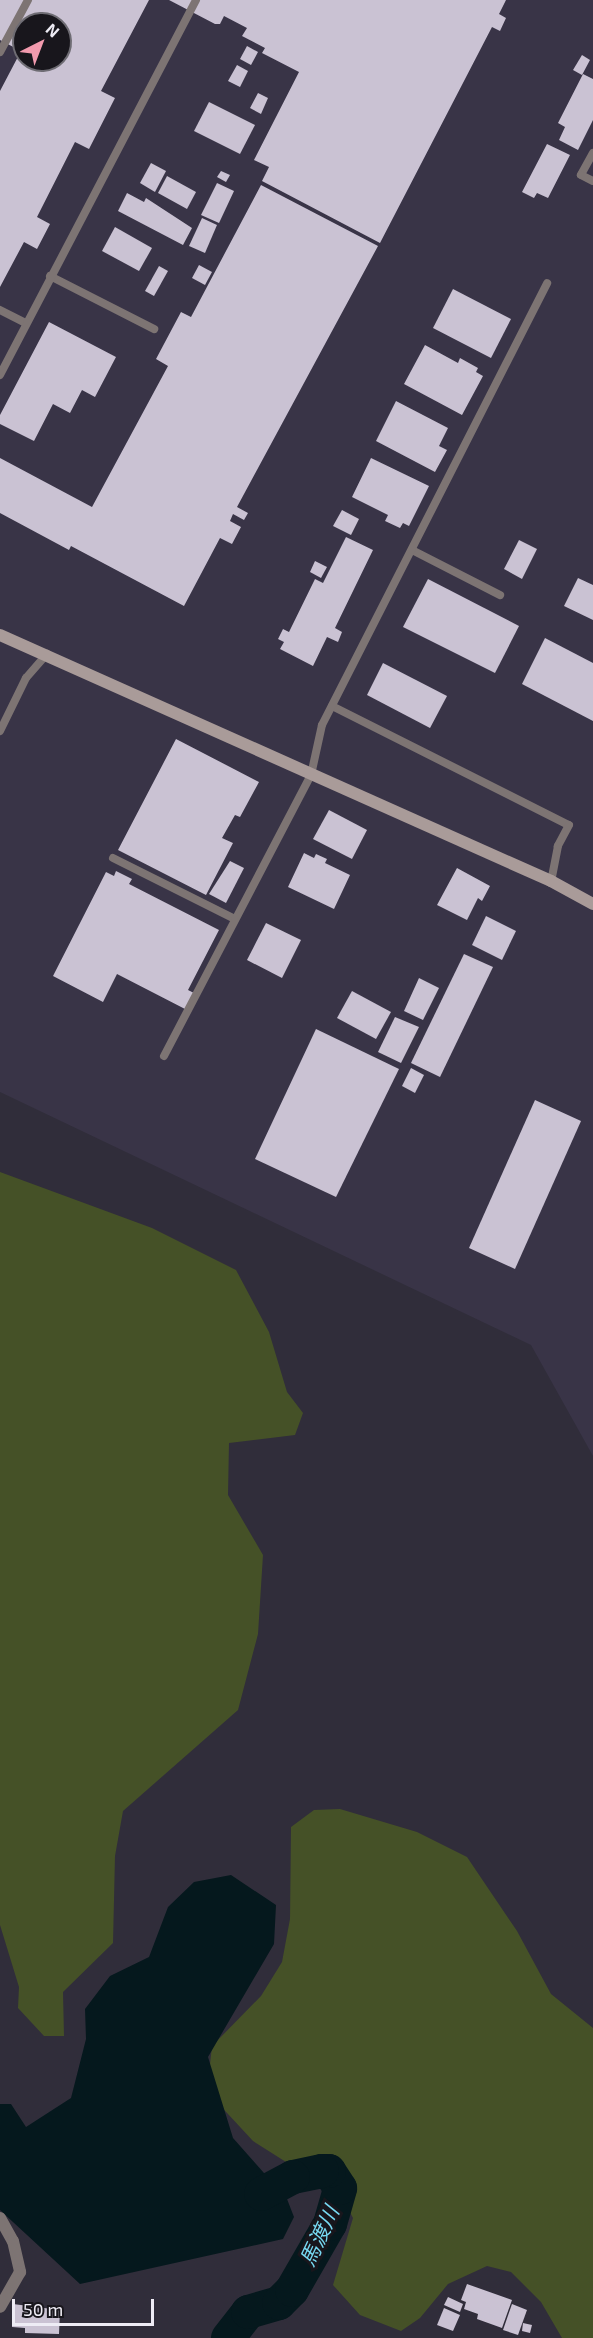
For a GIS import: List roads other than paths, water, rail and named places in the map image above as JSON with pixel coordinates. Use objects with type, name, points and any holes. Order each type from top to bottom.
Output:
[{"type":"street","points":[[0,635],[551,881],[593,904]]},
{"type":"street","points":[[0,2218],[13,2241],[20,2272],[0,2307]]},
{"type":"lane","points":[[0,52],[28,0]]},
{"type":"lane","points":[[0,375],[196,0]]},
{"type":"lane","points":[[593,153],[581,175],[593,181]]},
{"type":"lane","points":[[50,276],[154,329]]},
{"type":"lane","points":[[164,1056],[311,775],[322,725],[547,283]]},
{"type":"lane","points":[[0,310],[26,323]]},
{"type":"lane","points":[[412,550],[500,596]]},
{"type":"lane","points":[[0,731],[26,678],[46,654]]},
{"type":"lane","points":[[332,706],[569,825],[558,846],[551,881]]},
{"type":"lane","points":[[113,858],[235,919]]},
{"type":"waterway","name":"馬渡川","points":[[228,2338],[248,2312],[279,2303],[292,2290],[330,2224],[340,2188],[329,2171],[322,2171],[293,2177],[261,2194]]}]
